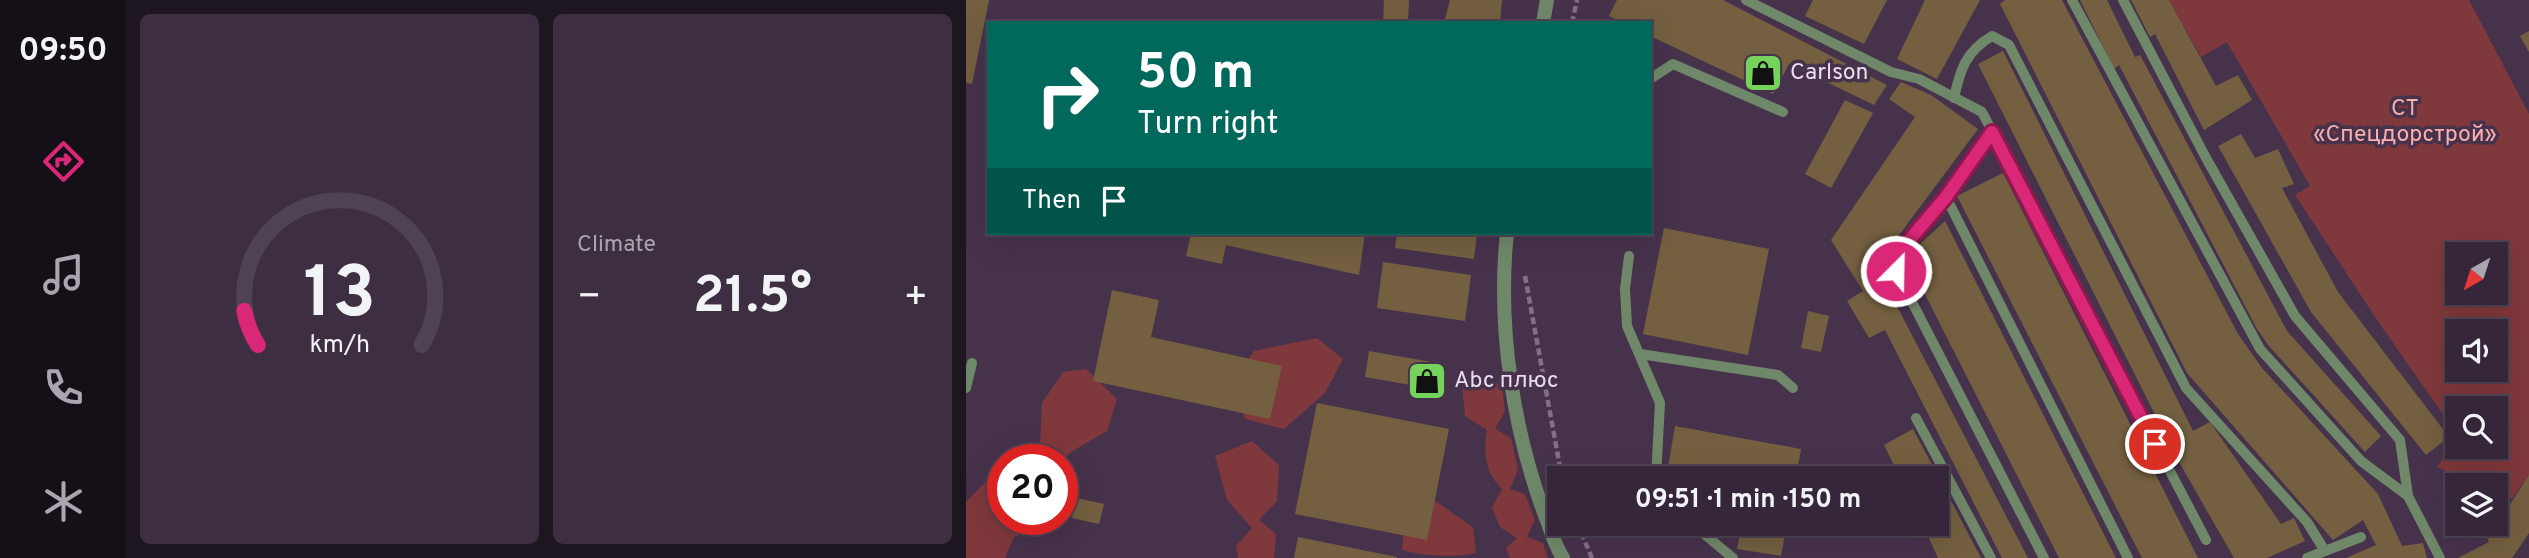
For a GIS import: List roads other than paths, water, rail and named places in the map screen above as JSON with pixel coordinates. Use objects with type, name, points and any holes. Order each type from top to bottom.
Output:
[{"type":"street","points":[[1543,21],[1548,0]]},
{"type":"street","points":[[1507,235],[1503,270],[1505,345],[1533,484],[1563,558]]},
{"type":"lane","points":[[1746,0],[1891,72],[1919,79],[1982,112],[2206,540]]},
{"type":"lane","points":[[2072,0],[2260,349],[2361,461],[2408,496]]},
{"type":"lane","points":[[2123,0],[2206,158],[2295,316],[2400,440],[2408,496],[2440,558]]},
{"type":"lane","points":[[1954,98],[1961,69],[1974,46],[1992,36],[2009,45],[2186,388],[2307,522],[2325,551]]},
{"type":"lane","points":[[1652,78],[1673,64],[1783,112]]},
{"type":"lane","points":[[1992,132],[1946,197],[1896,256],[1896,271],[2044,558]]},
{"type":"lane","points":[[1946,197],[2128,558]]},
{"type":"lane","points":[[1629,256],[1627,326],[1660,403],[1657,466]]},
{"type":"lane","points":[[1640,354],[1777,375],[1793,388]]},
{"type":"lane","points":[[966,388],[972,363]]},
{"type":"lane","points":[[1916,418],[1991,558]]},
{"type":"lane","points":[[1707,536],[1733,558]]},
{"type":"lane","points":[[2307,558],[2361,537]]},
{"type":"place","name":"Carlson","points":[[1763,73]]},
{"type":"place","name":"Аbc плюс","points":[[1427,381]]},
{"type":"park label","name":"СТ «Спецдорстрой»","points":[[2405,122]]}]
